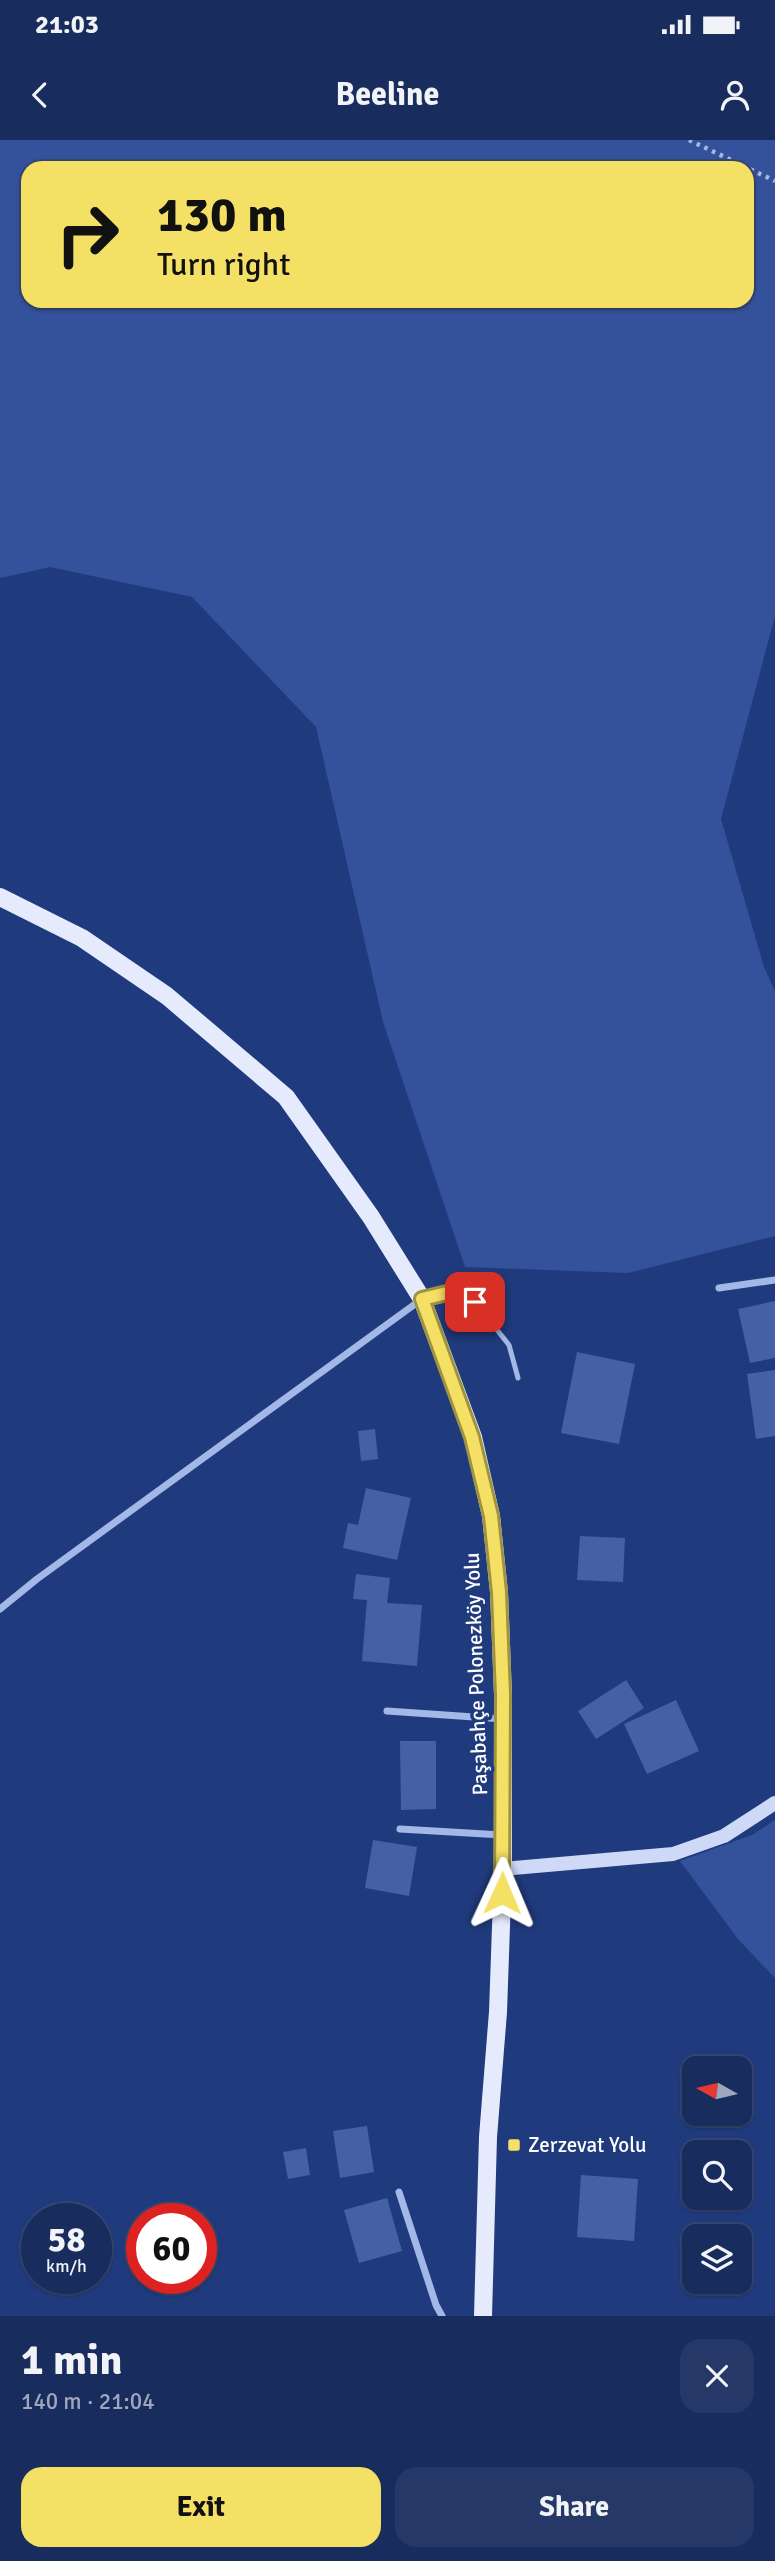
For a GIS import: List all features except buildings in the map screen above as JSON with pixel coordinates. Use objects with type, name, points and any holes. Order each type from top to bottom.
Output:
[{"type":"main road","name":"Paşabahçe Polonezköy Yolu","points":[[0,897],[82,938],[167,996],[286,1097],[371,1217],[422,1299],[472,1437],[491,1516],[499,1592],[503,1719],[503,1869],[498,2012],[488,2137],[483,2316]]},
{"type":"street","points":[[719,1288],[775,1280]]},
{"type":"street","points":[[0,1609],[37,1579],[422,1299]]},
{"type":"street","points":[[387,1711],[503,1719]]},
{"type":"street","points":[[503,1869],[673,1854],[724,1836],[775,1803]]},
{"type":"street","points":[[400,1829],[503,1835]]},
{"type":"street","points":[[399,2192],[442,2316]]},
{"type":"lane","points":[[422,1299],[451,1292],[475,1302],[509,1345],[518,1378]]},
{"type":"path","points":[[690,140],[734,161]]},
{"type":"path","points":[[754,171],[775,181]]},
{"type":"shaded area","points":[[0,140],[775,140],[775,616],[721,819],[764,967],[775,991],[775,1236],[628,1273],[465,1267],[383,1022],[316,727],[192,597],[50,567],[0,578]]},
{"type":"shaded area","points":[[775,1820],[775,1978],[738,1939],[680,1861],[752,1835]]},
{"type":"place","name":"Zerzevat Yolu","points":[[514,2145]]},
{"type":"route","points":[[475,1302],[451,1292],[422,1299],[472,1437],[491,1516],[499,1592],[503,1695],[502,1893]]}]
